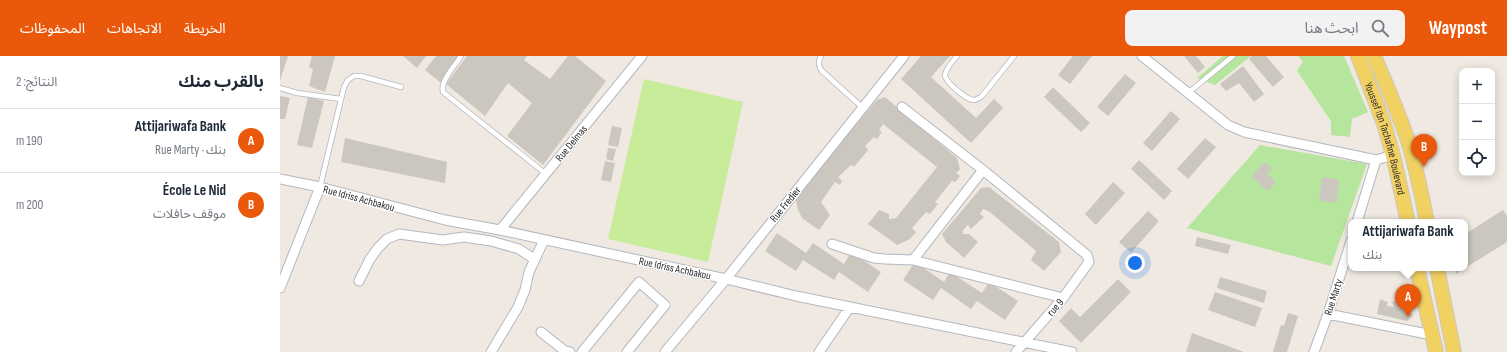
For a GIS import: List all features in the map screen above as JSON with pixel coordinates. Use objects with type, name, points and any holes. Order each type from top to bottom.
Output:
[{"type":"main road","name":"Youssef Ibn Tachafine Boulevard","points":[[1358,56],[1382,118],[1393,155],[1407,219]]},
{"type":"main road","name":"Youssef Ibn Tachafine Boulevard","points":[[1374,56],[1410,148],[1426,219]]},
{"type":"main road","points":[[1418,271],[1436,352]]},
{"type":"main road","points":[[1438,271],[1454,352]]},
{"type":"street","name":"Rue Delmas","points":[[500,230],[642,56]]},
{"type":"street","name":"Rue Fredier","points":[[665,352],[726,279],[904,56]]},
{"type":"street","points":[[1142,56],[1228,125],[1244,132],[1376,160],[1393,155]]},
{"type":"street","points":[[902,107],[983,170],[913,260]]},
{"type":"street","points":[[1358,219],[1376,160]]},
{"type":"street","name":"rue 9","points":[[983,170],[1089,258],[1089,262],[1063,298],[1016,352]]},
{"type":"street","name":"Rue Idriss Achbakou","points":[[280,179],[320,187],[445,220],[500,230],[726,279],[796,296],[1072,352]]},
{"type":"street","points":[[280,288],[320,187]]},
{"type":"street","points":[[359,281],[370,259],[378,248],[387,239],[399,234],[443,240],[464,237],[491,241],[519,249],[534,259]]},
{"type":"street","points":[[491,352],[518,307],[534,259],[544,240]]},
{"type":"street","points":[[832,244],[874,258],[885,260],[913,260],[1063,298]]},
{"type":"street","name":"Rue Marty","points":[[1314,352],[1328,314],[1348,251]]},
{"type":"street","points":[[582,352],[639,282],[665,305],[627,352]]},
{"type":"street","points":[[819,352],[850,307]]},
{"type":"street","points":[[1328,314],[1432,335]]},
{"type":"street","points":[[541,332],[567,352]]},
{"type":"lane","points":[[461,56],[445,81],[442,88],[444,92],[546,174]]},
{"type":"lane","points":[[821,56],[818,62],[822,71],[863,108]]},
{"type":"lane","points":[[957,56],[947,68],[945,73],[946,78],[967,98],[972,100],[978,99],[982,96],[1014,56]]},
{"type":"lane","points":[[1188,93],[1233,56]]},
{"type":"lane","points":[[320,187],[341,99],[348,80],[354,76],[361,76],[401,87]]},
{"type":"lane","points":[[280,88],[297,93],[341,99]]},
{"type":"green space","points":[[1223,56],[1251,56],[1215,85],[1197,78]]},
{"type":"green space","points":[[1298,56],[1344,56],[1368,112],[1352,119],[1350,137],[1331,135],[1331,121],[1297,71],[1303,61]]},
{"type":"green space","points":[[644,79],[743,102],[708,262],[608,239]]},
{"type":"green space","points":[[1260,145],[1367,164],[1331,266],[1187,228]]},
{"type":"building","points":[[280,56],[288,56],[280,81]]},
{"type":"building","points":[[312,56],[335,56],[325,92],[309,86],[313,69],[309,67]]},
{"type":"building","points":[[403,56],[426,56],[417,68]]},
{"type":"building","points":[[436,56],[460,56],[441,83],[425,70]]},
{"type":"building","points":[[467,56],[527,56],[524,60],[550,79],[568,56],[575,56],[606,81],[543,165],[507,136],[532,103],[508,83],[485,116],[446,84]]},
{"type":"building","points":[[921,56],[950,56],[931,77],[976,118],[994,99],[1003,108],[971,143],[901,79]]},
{"type":"building","points":[[1073,56],[1092,56],[1070,84],[1058,75]]},
{"type":"building","points":[[1184,56],[1196,56],[1205,67],[1198,73]]},
{"type":"building","points":[[1252,56],[1266,56],[1284,77],[1273,87],[1249,59]]},
{"type":"building","points":[[1243,66],[1264,94],[1254,102],[1239,83],[1226,91],[1220,84]]},
{"type":"building","points":[[1125,74],[1136,83],[1108,116],[1097,107]]},
{"type":"building","points":[[1053,87],[1090,123],[1081,132],[1044,97]]},
{"type":"building","points":[[280,96],[290,98],[285,119],[280,119]]},
{"type":"building","points":[[308,97],[324,101],[312,148],[297,145]]},
{"type":"building","points":[[885,97],[957,158],[960,169],[956,173],[960,176],[955,182],[952,181],[935,202],[938,204],[930,214],[926,212],[912,228],[916,232],[910,239],[897,245],[868,224],[879,210],[889,214],[889,219],[896,218],[937,167],[883,124],[879,130],[882,132],[877,139],[874,137],[865,146],[868,150],[854,167],[851,165],[838,177],[842,181],[840,185],[835,182],[821,202],[830,215],[819,230],[802,218],[798,210],[795,196],[877,100]]},
{"type":"building","points":[[1171,111],[1180,119],[1152,151],[1143,143]]},
{"type":"building","points":[[612,126],[622,128],[618,147],[608,145]]},
{"type":"building","points":[[345,138],[447,162],[445,183],[341,162]]},
{"type":"building","points":[[1205,138],[1216,147],[1188,179],[1177,169]]},
{"type":"building","points":[[608,148],[616,149],[613,161],[606,159]]},
{"type":"building","points":[[1139,160],[1172,191],[1164,200],[1131,169]]},
{"type":"building","points":[[605,161],[615,163],[611,182],[601,180]]},
{"type":"building","points":[[1264,162],[1272,168],[1267,174],[1276,182],[1268,191],[1251,177]]},
{"type":"building","points":[[1322,177],[1339,180],[1336,203],[1319,200]]},
{"type":"building","points":[[1113,182],[1125,193],[1096,225],[1085,214]]},
{"type":"building","points":[[989,187],[1059,242],[1061,252],[1044,271],[1031,260],[1036,251],[990,212],[983,209],[980,214],[984,217],[971,229],[968,225],[963,230],[963,234],[969,234],[978,242],[964,258],[946,242],[942,234],[981,188]]},
{"type":"building","points":[[1503,210],[1507,216],[1507,242],[1468,266],[1468,232]]},
{"type":"building","points":[[1148,211],[1159,221],[1131,253],[1119,242]]},
{"type":"building","points":[[777,233],[806,253],[813,243],[844,264],[851,252],[881,272],[868,292],[839,272],[834,280],[803,260],[796,271],[765,251]]},
{"type":"building","points":[[1197,237],[1231,245],[1228,254],[1195,246]]},
{"type":"building","points":[[915,262],[944,282],[950,272],[982,293],[989,282],[1018,301],[1005,320],[977,301],[971,309],[941,288],[933,300],[903,280]]},
{"type":"building","points":[[1220,277],[1267,291],[1264,303],[1217,288]]},
{"type":"building","points":[[1118,279],[1131,292],[1081,343],[1059,321],[1071,308],[1080,317]]},
{"type":"building","points":[[1215,292],[1262,308],[1255,327],[1208,310]]},
{"type":"building","points":[[1380,299],[1388,302],[1387,306],[1394,307],[1392,302],[1398,300],[1400,304],[1413,315],[1407,321],[1377,314]]},
{"type":"building","points":[[1288,313],[1298,316],[1287,352],[1273,352],[1281,325],[1284,326]]},
{"type":"building","points":[[1192,333],[1244,352],[1186,352]]},
{"type":"place","name":"École Le Nid","points":[[1424,167]]},
{"type":"place","name":"Attijariwafa Bank","points":[[1408,317]]}]
